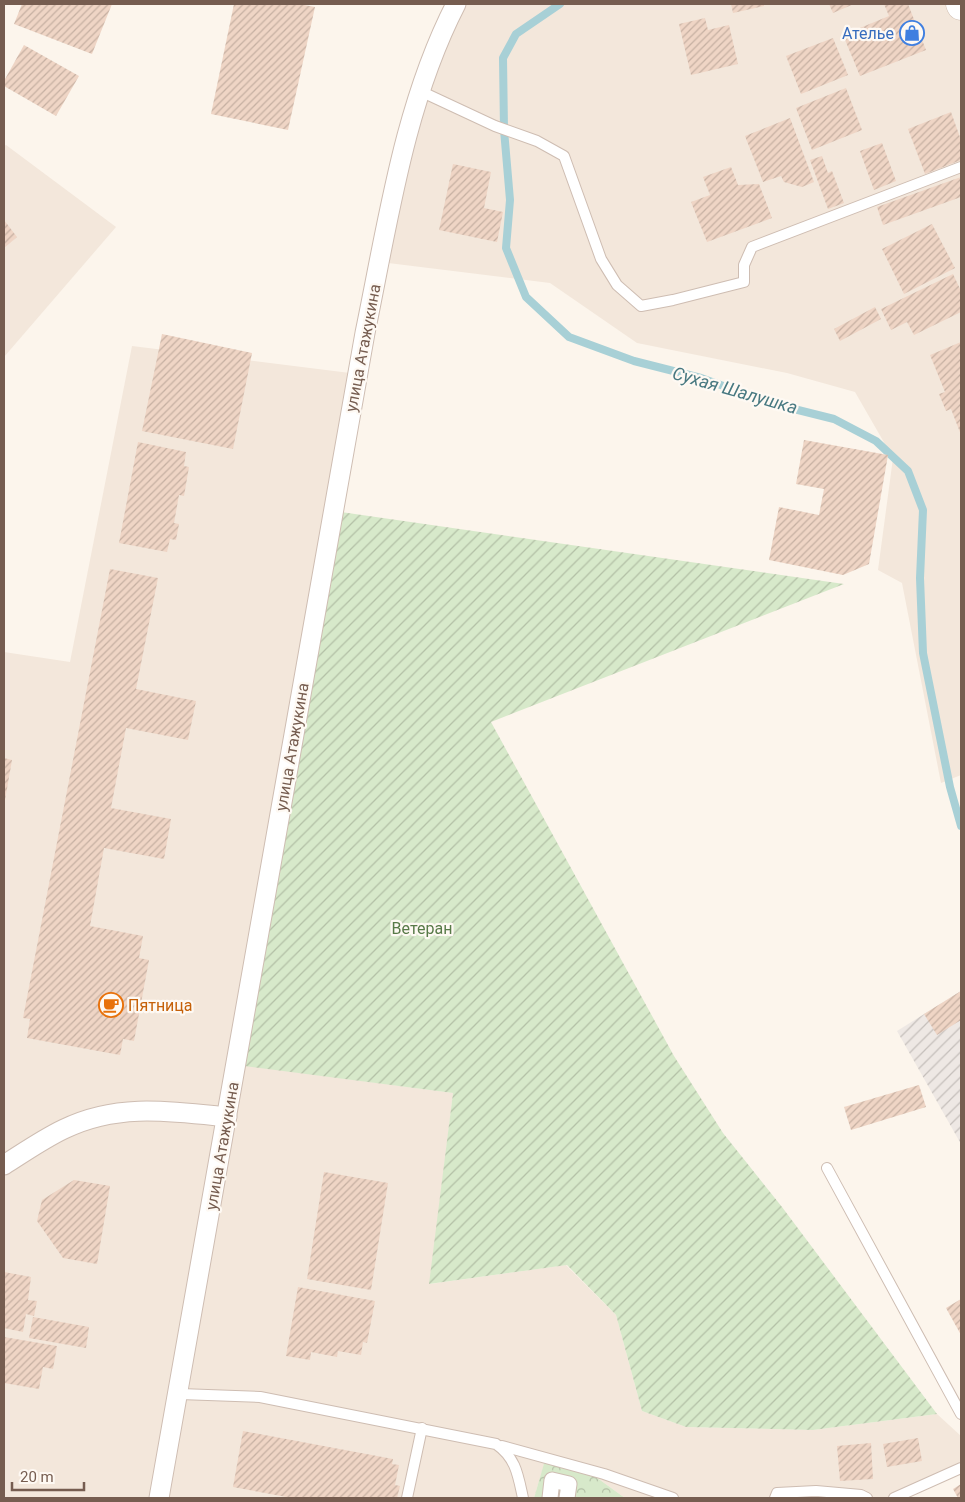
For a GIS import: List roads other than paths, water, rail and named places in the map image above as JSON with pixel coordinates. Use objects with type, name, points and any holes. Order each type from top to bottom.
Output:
[{"type":"street","name":"улица Атажукина","points":[[160,1498],[180,1394],[365,333],[398,174],[420,91],[438,41],[456,4]]},
{"type":"street","points":[[4,1165],[64,1129],[113,1113],[157,1109],[227,1117]]},
{"type":"street","points":[[550,1498],[552,1480],[569,1484],[567,1498]]},
{"type":"lane","points":[[420,91],[495,126],[537,141],[564,156],[601,259],[617,285],[641,306],[744,282],[744,265],[752,247],[961,167]]},
{"type":"lane","points":[[827,1168],[961,1414]]},
{"type":"lane","points":[[180,1394],[260,1397],[422,1428],[496,1444],[604,1474],[673,1498]]},
{"type":"lane","points":[[407,1498],[422,1428]]},
{"type":"lane","points":[[496,1444],[507,1452],[516,1465],[523,1498]]},
{"type":"lane","points":[[894,1498],[961,1468]]},
{"type":"lane","points":[[775,1498],[777,1493],[816,1491],[861,1495],[867,1498]]},
{"type":"waterway","name":"Сухая Шалушка","points":[[560,4],[516,34],[503,58],[504,130],[510,200],[506,248],[526,297],[569,337],[634,361],[701,378],[774,404],[834,419],[876,441],[908,471],[923,510],[920,578],[923,653],[950,787],[961,826]]},
{"type":"place","name":"Ателье","points":[[912,33]]},
{"type":"place","name":"Пятница","points":[[111,1005]]},
{"type":"park label","name":"Ветеран","points":[[422,928]]}]
